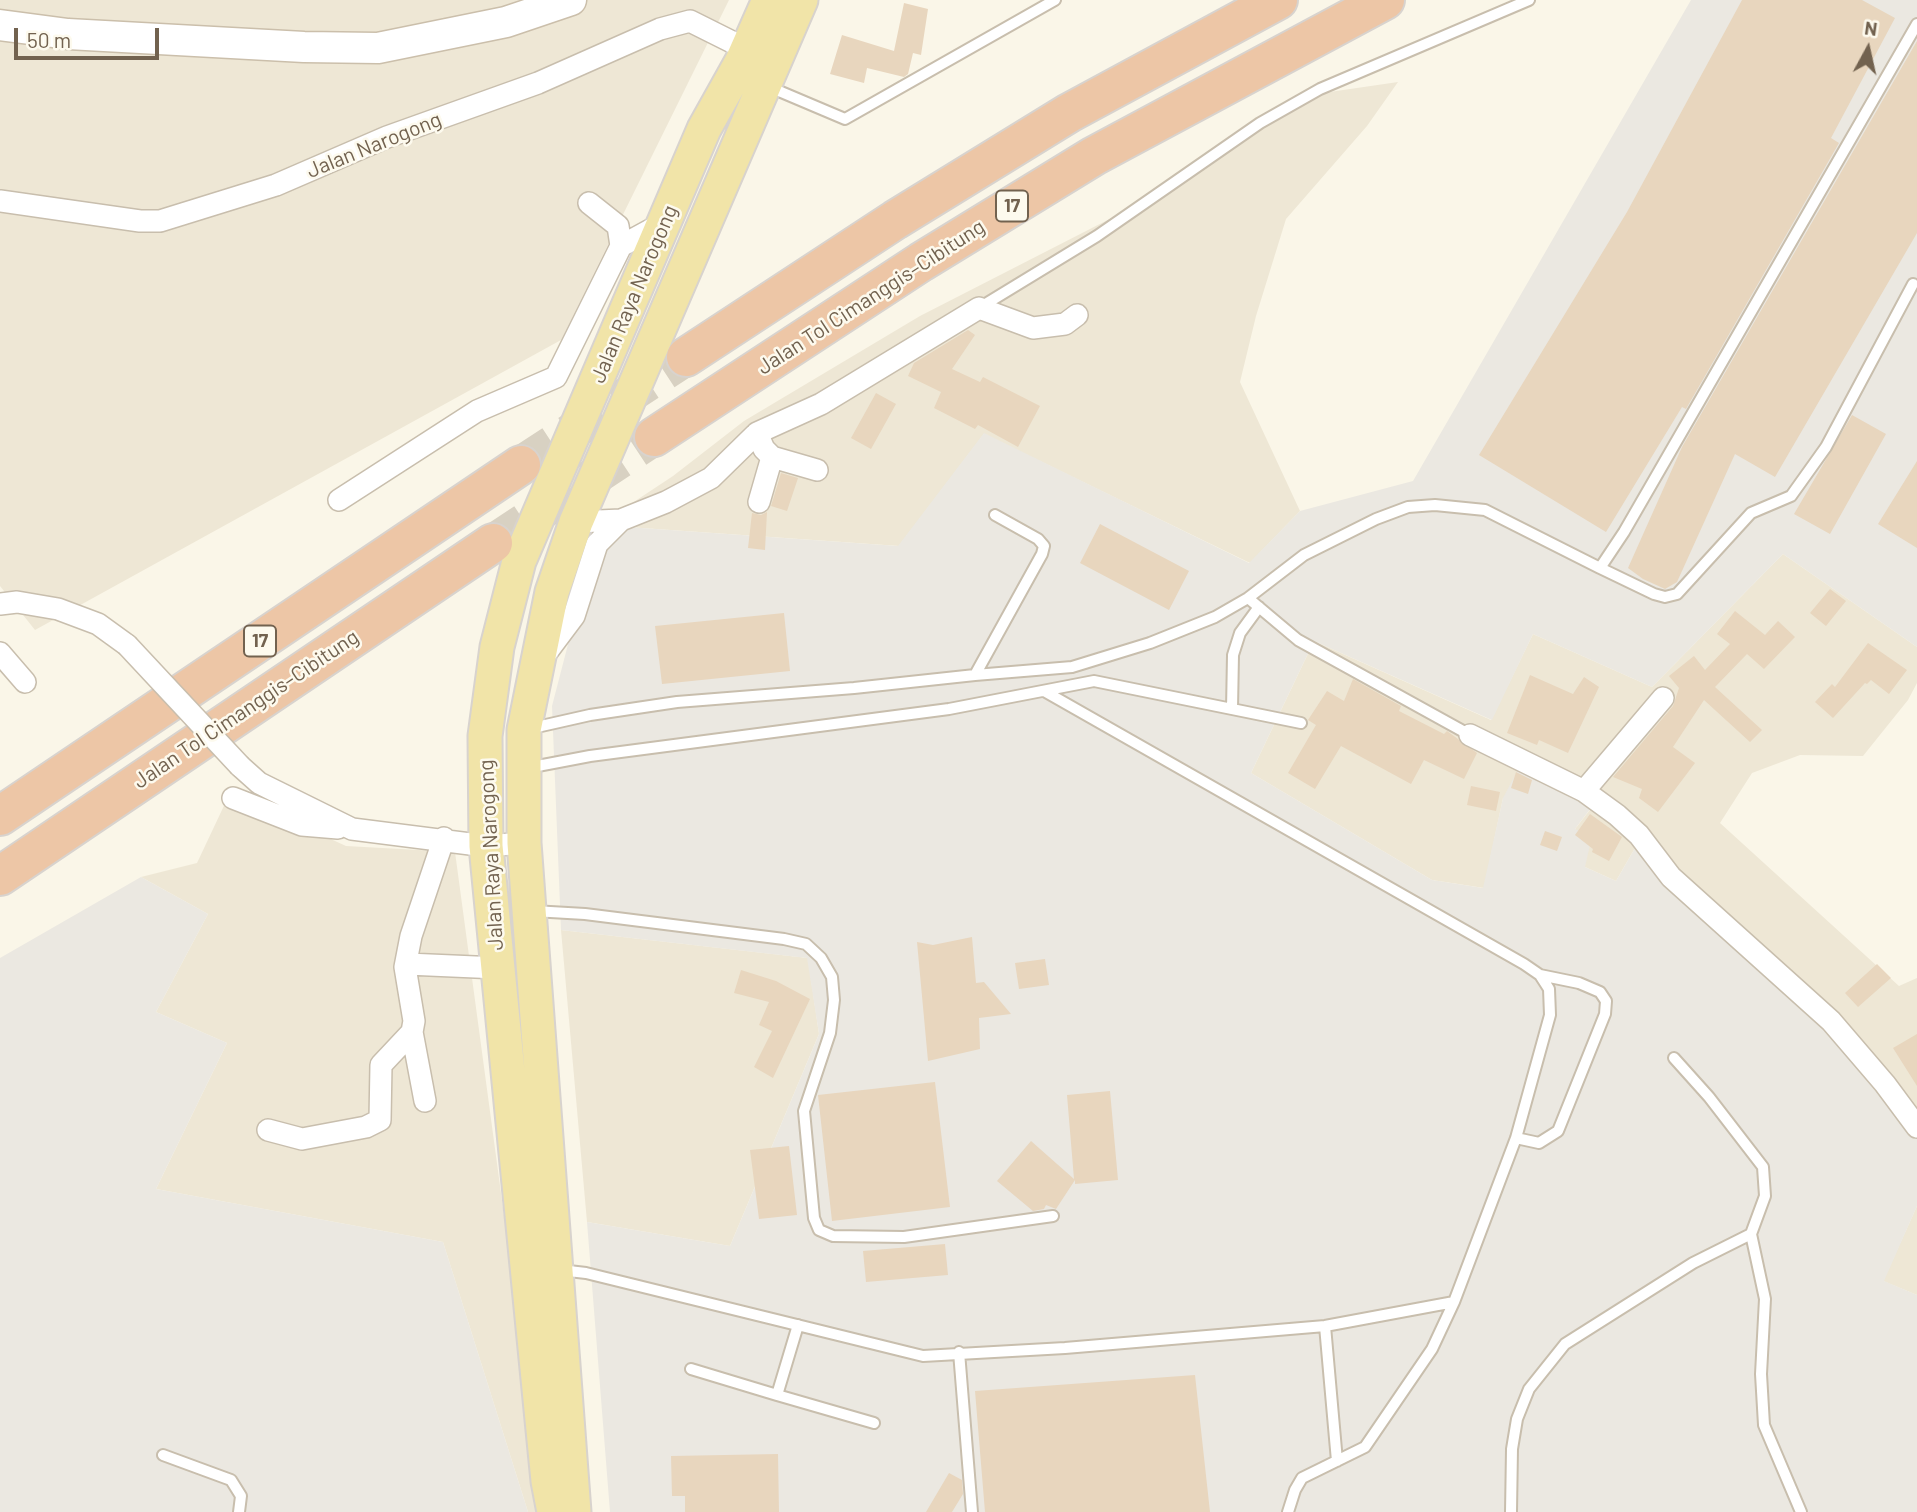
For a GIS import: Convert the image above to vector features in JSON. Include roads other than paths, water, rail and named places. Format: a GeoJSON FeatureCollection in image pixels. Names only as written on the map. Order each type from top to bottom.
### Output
{"type":"FeatureCollection","features":[{"type":"Feature","properties":{"kind":"highway","name":"17"},"geometry":{"type":"LineString","coordinates":[[686,357],[895,220],[1069,113],[1278,0]]}},
{"type":"Feature","properties":{"kind":"highway","name":"Jalan Tol Cimanggis–Cibitung"},"geometry":{"type":"LineString","coordinates":[[654,437],[921,262],[1094,156],[1385,0]]}},
{"type":"Feature","properties":{"kind":"highway","name":"17"},"geometry":{"type":"LineString","coordinates":[[0,816],[521,465]]}},
{"type":"Feature","properties":{"kind":"highway","name":"Jalan Tol Cimanggis–Cibitung"},"geometry":{"type":"LineString","coordinates":[[0,876],[493,543]]}},
{"type":"Feature","properties":{"kind":"main road"},"geometry":{"type":"LineString","coordinates":[[704,129],[752,0]]}},
{"type":"Feature","properties":{"kind":"main road","name":"Jalan Raya Narogong"},"geometry":{"type":"LineString","coordinates":[[554,1512],[548,1481],[486,846],[485,736],[497,647],[519,561],[704,129],[742,61],[769,0]]}},
{"type":"Feature","properties":{"kind":"main road","name":"Jalan Raya Narogong"},"geometry":{"type":"LineString","coordinates":[[574,1512],[524,843],[524,730],[534,669],[552,592],[576,522],[801,0]]}},
{"type":"Feature","properties":{"kind":"street"},"geometry":{"type":"LineString","coordinates":[[0,25],[68,34],[304,47],[378,48],[506,22],[571,0]]}},
{"type":"Feature","properties":{"kind":"street","name":"Jalan Narogong"},"geometry":{"type":"LineString","coordinates":[[0,201],[140,221],[160,220],[276,185],[387,137],[538,83],[660,29],[690,21],[734,43]]}},
{"type":"Feature","properties":{"kind":"street"},"geometry":{"type":"LineString","coordinates":[[339,500],[477,411],[556,377],[621,246],[618,226],[589,203]]}},
{"type":"Feature","properties":{"kind":"street"},"geometry":{"type":"LineString","coordinates":[[621,246],[665,222]]}},
{"type":"Feature","properties":{"kind":"street"},"geometry":{"type":"LineString","coordinates":[[576,522],[621,520],[666,502],[711,478],[757,433],[821,404],[979,308],[1033,328],[1065,324],[1077,315]]}},
{"type":"Feature","properties":{"kind":"street"},"geometry":{"type":"LineString","coordinates":[[757,433],[764,449],[772,457],[817,470]]}},
{"type":"Feature","properties":{"kind":"street"},"geometry":{"type":"LineString","coordinates":[[759,502],[772,457]]}},
{"type":"Feature","properties":{"kind":"street"},"geometry":{"type":"LineString","coordinates":[[534,669],[574,616],[597,544],[621,520]]}},
{"type":"Feature","properties":{"kind":"street"},"geometry":{"type":"LineString","coordinates":[[0,604],[17,602],[58,609],[98,624],[127,645],[259,783],[352,829]]}},
{"type":"Feature","properties":{"kind":"street"},"geometry":{"type":"LineString","coordinates":[[0,653],[25,682]]}},
{"type":"Feature","properties":{"kind":"street"},"geometry":{"type":"LineString","coordinates":[[1584,791],[1663,698]]}},
{"type":"Feature","properties":{"kind":"street"},"geometry":{"type":"LineString","coordinates":[[1470,735],[1584,791],[1639,835],[1671,877],[1830,1021],[1885,1084],[1917,1127]]}},
{"type":"Feature","properties":{"kind":"street"},"geometry":{"type":"LineString","coordinates":[[233,798],[302,825],[444,838],[486,846],[524,843]]}},
{"type":"Feature","properties":{"kind":"street"},"geometry":{"type":"LineString","coordinates":[[425,1101],[412,1032],[414,1021],[407,964],[411,936],[444,838]]}},
{"type":"Feature","properties":{"kind":"street"},"geometry":{"type":"LineString","coordinates":[[407,964],[498,968]]}},
{"type":"Feature","properties":{"kind":"street"},"geometry":{"type":"LineString","coordinates":[[268,1130],[302,1139],[376,1124],[380,1119],[381,1065],[412,1032]]}},
{"type":"Feature","properties":{"kind":"lane"},"geometry":{"type":"LineString","coordinates":[[764,85],[845,118],[1055,0]]}},
{"type":"Feature","properties":{"kind":"lane"},"geometry":{"type":"LineString","coordinates":[[979,308],[1097,236],[1260,123],[1320,89],[1529,0]]}},
{"type":"Feature","properties":{"kind":"lane"},"geometry":{"type":"LineString","coordinates":[[1600,568],[1624,532],[1917,24]]}},
{"type":"Feature","properties":{"kind":"lane"},"geometry":{"type":"LineString","coordinates":[[524,730],[590,715],[677,702],[1072,667],[1150,643],[1215,617],[1248,598],[1304,555],[1376,519],[1408,507],[1435,505],[1485,510],[1654,594],[1665,597],[1677,594],[1751,513],[1791,496],[1826,447],[1913,284]]}},
{"type":"Feature","properties":{"kind":"lane"},"geometry":{"type":"LineString","coordinates":[[975,675],[1044,546],[1038,539],[995,515]]}},
{"type":"Feature","properties":{"kind":"lane"},"geometry":{"type":"LineString","coordinates":[[1248,598],[1298,640],[1470,735]]}},
{"type":"Feature","properties":{"kind":"lane"},"geometry":{"type":"LineString","coordinates":[[1232,709],[1233,655],[1240,633],[1259,607]]}},
{"type":"Feature","properties":{"kind":"lane"},"geometry":{"type":"LineString","coordinates":[[524,769],[590,757],[950,709],[1094,681],[1301,723]]}},
{"type":"Feature","properties":{"kind":"lane"},"geometry":{"type":"LineString","coordinates":[[1044,691],[1540,975],[1578,983],[1600,992],[1606,1001],[1605,1014],[1558,1131],[1539,1143],[1516,1138]]}},
{"type":"Feature","properties":{"kind":"lane"},"geometry":{"type":"LineString","coordinates":[[529,911],[585,914],[784,939],[806,944],[821,958],[832,977],[834,1000],[830,1033],[804,1111],[814,1218],[820,1230],[833,1236],[904,1237],[1053,1216]]}},
{"type":"Feature","properties":{"kind":"lane"},"geometry":{"type":"LineString","coordinates":[[1288,1512],[1302,1478],[1364,1447],[1432,1349],[1454,1303],[1516,1138],[1550,1015],[1549,989],[1540,975]]}},
{"type":"Feature","properties":{"kind":"lane"},"geometry":{"type":"LineString","coordinates":[[1674,1058],[1709,1097],[1763,1167],[1765,1196],[1751,1234],[1765,1299],[1761,1374],[1764,1425],[1801,1512]]}},
{"type":"Feature","properties":{"kind":"lane"},"geometry":{"type":"LineString","coordinates":[[1511,1512],[1512,1449],[1517,1419],[1529,1389],[1565,1343],[1693,1263],[1751,1234]]}},
{"type":"Feature","properties":{"kind":"lane"},"geometry":{"type":"LineString","coordinates":[[555,1269],[586,1273],[923,1356],[1065,1348],[1325,1326],[1454,1303]]}},
{"type":"Feature","properties":{"kind":"lane"},"geometry":{"type":"LineString","coordinates":[[777,1395],[798,1325]]}},
{"type":"Feature","properties":{"kind":"lane"},"geometry":{"type":"LineString","coordinates":[[1325,1326],[1336,1461]]}},
{"type":"Feature","properties":{"kind":"lane"},"geometry":{"type":"LineString","coordinates":[[960,1352],[972,1512]]}},
{"type":"Feature","properties":{"kind":"lane"},"geometry":{"type":"LineString","coordinates":[[691,1369],[874,1423]]}},
{"type":"Feature","properties":{"kind":"lane"},"geometry":{"type":"LineString","coordinates":[[163,1455],[231,1480],[241,1496],[239,1512]]}},
{"type":"Feature","properties":{"kind":"tunnel"},"geometry":{"type":"LineString","coordinates":[[521,465],[686,357]]}},
{"type":"Feature","properties":{"kind":"tunnel"},"geometry":{"type":"LineString","coordinates":[[493,543],[654,437]]}}]}
